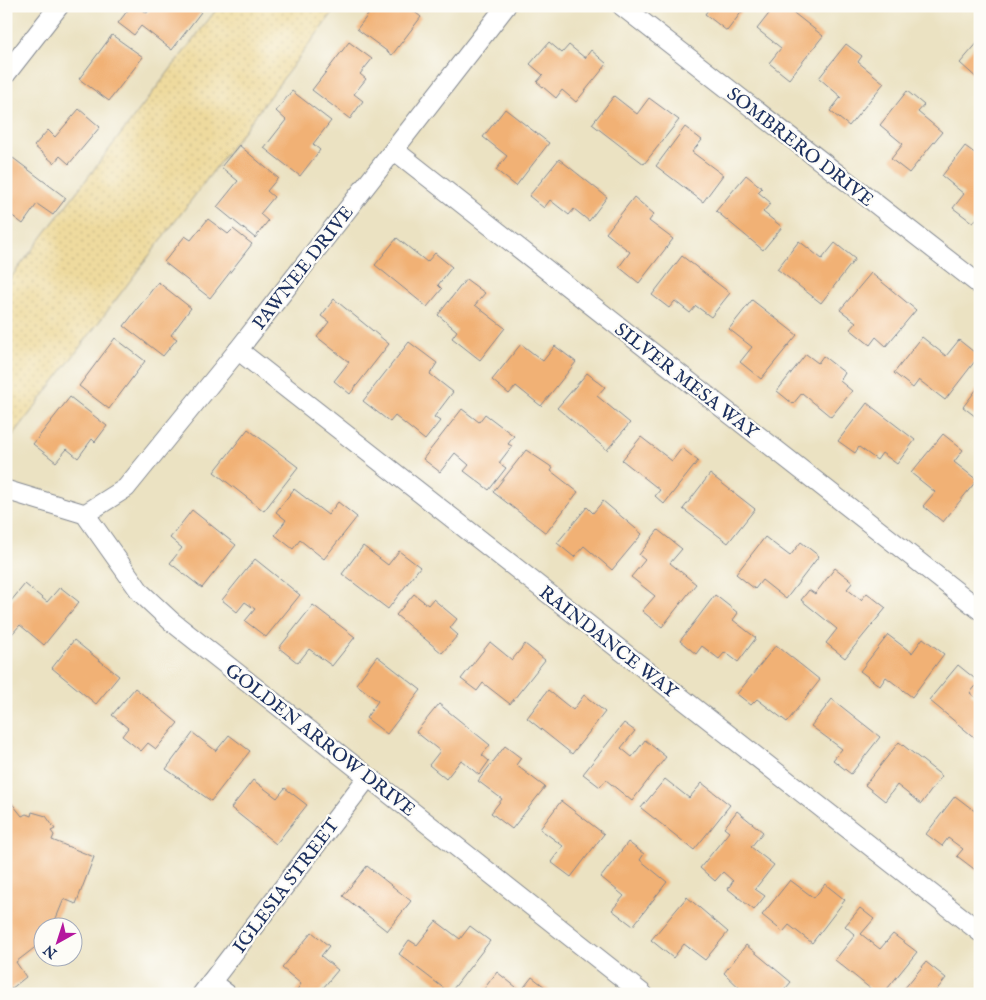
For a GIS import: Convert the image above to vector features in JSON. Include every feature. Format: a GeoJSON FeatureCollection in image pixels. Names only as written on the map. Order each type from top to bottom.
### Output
{"type":"FeatureCollection","features":[{"type":"Feature","properties":{"kind":"street"},"geometry":{"type":"LineString","coordinates":[[6,74],[58,6]]}},
{"type":"Feature","properties":{"kind":"street","name":"PAWNEE DRIVE"},"geometry":{"type":"LineString","coordinates":[[85,514],[126,488],[238,350],[506,6]]}},
{"type":"Feature","properties":{"kind":"street","name":"SOMBRERO DRIVE"},"geometry":{"type":"LineString","coordinates":[[622,6],[980,285]]}},
{"type":"Feature","properties":{"kind":"street","name":"SILVER MESA WAY"},"geometry":{"type":"LineString","coordinates":[[394,150],[980,610]]}},
{"type":"Feature","properties":{"kind":"street","name":"RAINDANCE WAY"},"geometry":{"type":"LineString","coordinates":[[238,350],[980,932]]}},
{"type":"Feature","properties":{"kind":"street"},"geometry":{"type":"LineString","coordinates":[[6,490],[85,514]]}},
{"type":"Feature","properties":{"kind":"street","name":"GOLDEN ARROW DRIVE"},"geometry":{"type":"LineString","coordinates":[[85,514],[141,593],[171,620],[643,994]]}},
{"type":"Feature","properties":{"kind":"street","name":"IGLESIA STREET"},"geometry":{"type":"LineString","coordinates":[[207,988],[368,777]]}},
{"type":"Feature","properties":{"kind":"street"},"geometry":{"type":"LineString","coordinates":[[207,988],[227,994]]}},
{"type":"Feature","properties":{"kind":"sand"},"geometry":{"type":"Polygon","coordinates":[[[219,6],[338,6],[6,445],[6,284],[219,6]]]}},
{"type":"Feature","properties":{"kind":"building"},"geometry":{"type":"Polygon","coordinates":[[[131,6],[138,6],[147,13],[152,6],[193,6],[201,12],[172,50],[141,26],[134,35],[118,23],[131,6]]]}},
{"type":"Feature","properties":{"kind":"building"},"geometry":{"type":"Polygon","coordinates":[[[375,6],[413,6],[411,9],[421,17],[392,55],[357,29],[375,6]]]}},
{"type":"Feature","properties":{"kind":"building"},"geometry":{"type":"Polygon","coordinates":[[[711,6],[746,6],[727,31],[705,14],[711,6]]]}},
{"type":"Feature","properties":{"kind":"building"},"geometry":{"type":"Polygon","coordinates":[[[775,6],[785,6],[823,36],[789,79],[769,63],[781,48],[757,29],[775,6]]]}},
{"type":"Feature","properties":{"kind":"building"},"geometry":{"type":"Polygon","coordinates":[[[112,35],[143,57],[109,101],[79,79],[112,35]]]}},
{"type":"Feature","properties":{"kind":"building"},"geometry":{"type":"Polygon","coordinates":[[[980,40],[980,81],[960,63],[980,40]]]}},
{"type":"Feature","properties":{"kind":"building"},"geometry":{"type":"Polygon","coordinates":[[[349,42],[372,59],[360,74],[366,79],[354,94],[363,101],[350,119],[312,90],[349,42]]]}},
{"type":"Feature","properties":{"kind":"building"},"geometry":{"type":"Polygon","coordinates":[[[549,42],[562,53],[569,45],[585,58],[591,50],[607,64],[576,102],[562,90],[556,98],[537,82],[543,75],[530,64],[549,42]]]}},
{"type":"Feature","properties":{"kind":"building"},"geometry":{"type":"Polygon","coordinates":[[[846,44],[862,56],[858,62],[884,83],[849,126],[830,111],[841,97],[819,78],[846,44]]]}},
{"type":"Feature","properties":{"kind":"building"},"geometry":{"type":"Polygon","coordinates":[[[292,91],[331,121],[313,144],[320,150],[300,176],[264,148],[286,120],[276,111],[292,91]]]}},
{"type":"Feature","properties":{"kind":"building"},"geometry":{"type":"Polygon","coordinates":[[[907,91],[924,105],[918,112],[942,132],[909,173],[891,159],[903,144],[880,125],[907,91]]]}},
{"type":"Feature","properties":{"kind":"building"},"geometry":{"type":"Polygon","coordinates":[[[614,96],[637,114],[649,98],[679,120],[644,164],[592,124],[614,96]]]}},
{"type":"Feature","properties":{"kind":"building"},"geometry":{"type":"Polygon","coordinates":[[[79,109],[100,127],[69,164],[60,156],[54,163],[34,146],[48,130],[55,137],[79,109]]]}},
{"type":"Feature","properties":{"kind":"building"},"geometry":{"type":"Polygon","coordinates":[[[505,109],[549,143],[516,186],[496,170],[507,156],[483,137],[505,109]]]}},
{"type":"Feature","properties":{"kind":"building"},"geometry":{"type":"Polygon","coordinates":[[[685,127],[702,140],[692,152],[723,175],[703,202],[656,166],[685,127]]]}},
{"type":"Feature","properties":{"kind":"building"},"geometry":{"type":"Polygon","coordinates":[[[239,145],[278,178],[267,191],[274,197],[260,214],[268,221],[255,238],[217,207],[238,181],[221,167],[239,145]]]}},
{"type":"Feature","properties":{"kind":"building"},"geometry":{"type":"Polygon","coordinates":[[[965,146],[980,157],[980,214],[973,223],[953,208],[964,194],[942,176],[965,146]]]}},
{"type":"Feature","properties":{"kind":"building"},"geometry":{"type":"Polygon","coordinates":[[[13,158],[66,198],[53,215],[37,204],[23,224],[6,211],[6,168],[13,158]]]}},
{"type":"Feature","properties":{"kind":"building"},"geometry":{"type":"Polygon","coordinates":[[[559,159],[607,197],[589,221],[574,209],[569,215],[550,200],[544,208],[529,196],[559,159]]]}},
{"type":"Feature","properties":{"kind":"building"},"geometry":{"type":"Polygon","coordinates":[[[746,175],[762,188],[758,192],[771,203],[763,212],[782,227],[763,250],[716,211],[746,175]]]}},
{"type":"Feature","properties":{"kind":"building"},"geometry":{"type":"Polygon","coordinates":[[[634,197],[654,214],[649,221],[673,239],[639,283],[619,267],[630,252],[606,233],[634,197]]]}},
{"type":"Feature","properties":{"kind":"building"},"geometry":{"type":"Polygon","coordinates":[[[208,219],[228,234],[233,229],[252,244],[210,298],[164,262],[185,236],[191,240],[208,219]]]}},
{"type":"Feature","properties":{"kind":"building"},"geometry":{"type":"Polygon","coordinates":[[[397,238],[427,262],[435,253],[452,267],[438,285],[442,289],[427,307],[375,265],[397,238]]]}},
{"type":"Feature","properties":{"kind":"building"},"geometry":{"type":"Polygon","coordinates":[[[799,241],[822,259],[835,243],[855,259],[821,303],[777,269],[799,241]]]}},
{"type":"Feature","properties":{"kind":"building"},"geometry":{"type":"Polygon","coordinates":[[[682,256],[730,293],[711,317],[696,306],[690,313],[675,301],[669,308],[652,295],[682,256]]]}},
{"type":"Feature","properties":{"kind":"building"},"geometry":{"type":"Polygon","coordinates":[[[871,273],[916,310],[886,346],[876,337],[870,345],[850,329],[856,322],[840,310],[871,273]]]}},
{"type":"Feature","properties":{"kind":"building"},"geometry":{"type":"Polygon","coordinates":[[[466,279],[485,293],[475,305],[505,328],[480,360],[452,338],[457,331],[438,315],[466,279]]]}},
{"type":"Feature","properties":{"kind":"building"},"geometry":{"type":"Polygon","coordinates":[[[158,282],[191,308],[171,335],[177,339],[163,356],[124,326],[158,282]]]}},
{"type":"Feature","properties":{"kind":"building"},"geometry":{"type":"Polygon","coordinates":[[[334,299],[389,344],[350,394],[334,381],[349,362],[317,337],[329,322],[321,316],[334,299]]]}},
{"type":"Feature","properties":{"kind":"building"},"geometry":{"type":"Polygon","coordinates":[[[752,300],[797,335],[761,379],[740,362],[752,347],[729,329],[752,300]]]}},
{"type":"Feature","properties":{"kind":"building"},"geometry":{"type":"Polygon","coordinates":[[[922,337],[946,356],[959,340],[979,356],[945,400],[919,380],[913,388],[894,373],[922,337]]]}},
{"type":"Feature","properties":{"kind":"building"},"geometry":{"type":"Polygon","coordinates":[[[115,338],[145,361],[109,409],[79,386],[115,338]]]}},
{"type":"Feature","properties":{"kind":"building"},"geometry":{"type":"Polygon","coordinates":[[[409,342],[437,363],[430,374],[453,392],[434,417],[440,421],[425,440],[395,416],[390,422],[363,401],[409,342]]]}},
{"type":"Feature","properties":{"kind":"building"},"geometry":{"type":"Polygon","coordinates":[[[521,344],[543,361],[555,346],[576,362],[541,406],[516,386],[509,394],[492,380],[521,344]]]}},
{"type":"Feature","properties":{"kind":"building"},"geometry":{"type":"Polygon","coordinates":[[[806,354],[818,363],[823,356],[845,373],[840,381],[852,391],[831,417],[802,393],[793,404],[777,391],[806,354]]]}},
{"type":"Feature","properties":{"kind":"building"},"geometry":{"type":"Polygon","coordinates":[[[587,373],[605,387],[597,396],[630,423],[607,450],[557,408],[587,373]]]}},
{"type":"Feature","properties":{"kind":"building"},"geometry":{"type":"Polygon","coordinates":[[[980,385],[980,420],[963,407],[980,385]]]}},
{"type":"Feature","properties":{"kind":"building"},"geometry":{"type":"Polygon","coordinates":[[[70,397],[107,426],[95,442],[92,439],[78,458],[67,449],[56,462],[33,444],[70,397]]]}},
{"type":"Feature","properties":{"kind":"building"},"geometry":{"type":"Polygon","coordinates":[[[867,403],[915,440],[897,464],[882,453],[877,460],[859,447],[855,453],[838,441],[867,403]]]}},
{"type":"Feature","properties":{"kind":"building"},"geometry":{"type":"Polygon","coordinates":[[[462,409],[479,422],[485,414],[514,436],[508,444],[512,446],[499,463],[506,468],[489,490],[464,471],[469,465],[455,453],[440,472],[423,459],[462,409]]]}},
{"type":"Feature","properties":{"kind":"building"},"geometry":{"type":"Polygon","coordinates":[[[248,429],[298,467],[264,511],[214,472],[248,429]]]}},
{"type":"Feature","properties":{"kind":"building"},"geometry":{"type":"Polygon","coordinates":[[[943,434],[963,450],[954,462],[977,480],[943,522],[923,506],[935,492],[911,473],[943,434]]]}},
{"type":"Feature","properties":{"kind":"building"},"geometry":{"type":"Polygon","coordinates":[[[641,437],[672,461],[682,448],[698,461],[664,504],[655,496],[660,490],[622,460],[641,437]]]}},
{"type":"Feature","properties":{"kind":"building"},"geometry":{"type":"Polygon","coordinates":[[[526,450],[553,468],[551,471],[578,492],[546,533],[493,492],[526,450]]]}},
{"type":"Feature","properties":{"kind":"building"},"geometry":{"type":"Polygon","coordinates":[[[710,474],[755,509],[728,543],[683,509],[710,474]]]}},
{"type":"Feature","properties":{"kind":"building"},"geometry":{"type":"Polygon","coordinates":[[[294,489],[328,515],[338,502],[357,517],[324,559],[300,540],[293,549],[275,535],[286,520],[276,512],[294,489]]]}},
{"type":"Feature","properties":{"kind":"building"},"geometry":{"type":"Polygon","coordinates":[[[603,501],[642,534],[612,570],[584,546],[574,557],[557,543],[587,507],[593,513],[603,501]]]}},
{"type":"Feature","properties":{"kind":"building"},"geometry":{"type":"Polygon","coordinates":[[[192,510],[236,545],[202,588],[170,563],[182,548],[170,538],[192,510]]]}},
{"type":"Feature","properties":{"kind":"building"},"geometry":{"type":"Polygon","coordinates":[[[658,530],[682,549],[670,563],[696,584],[662,627],[642,611],[655,596],[631,577],[645,560],[639,555],[658,530]]]}},
{"type":"Feature","properties":{"kind":"building"},"geometry":{"type":"Polygon","coordinates":[[[765,537],[790,556],[801,542],[819,556],[786,599],[762,580],[755,589],[736,574],[765,537]]]}},
{"type":"Feature","properties":{"kind":"building"},"geometry":{"type":"Polygon","coordinates":[[[363,546],[388,565],[399,551],[420,567],[388,609],[342,574],[363,546]]]}},
{"type":"Feature","properties":{"kind":"building"},"geometry":{"type":"Polygon","coordinates":[[[255,559],[300,595],[266,637],[245,621],[255,609],[245,602],[237,612],[222,600],[255,559]]]}},
{"type":"Feature","properties":{"kind":"building"},"geometry":{"type":"Polygon","coordinates":[[[835,568],[853,582],[847,589],[861,600],[867,593],[886,608],[845,658],[826,643],[837,629],[801,600],[809,590],[815,594],[835,568]]]}},
{"type":"Feature","properties":{"kind":"building"},"geometry":{"type":"Polygon","coordinates":[[[25,584],[47,602],[60,587],[79,602],[44,645],[20,625],[12,634],[6,629],[6,607],[25,584]]]}},
{"type":"Feature","properties":{"kind":"building"},"geometry":{"type":"Polygon","coordinates":[[[414,594],[428,605],[433,599],[457,619],[450,628],[458,635],[442,653],[396,615],[414,594]]]}},
{"type":"Feature","properties":{"kind":"building"},"geometry":{"type":"Polygon","coordinates":[[[715,595],[738,613],[733,620],[756,638],[738,662],[725,652],[719,659],[702,646],[696,654],[680,641],[715,595]]]}},
{"type":"Feature","properties":{"kind":"building"},"geometry":{"type":"Polygon","coordinates":[[[313,605],[355,637],[332,666],[309,649],[298,663],[279,648],[313,605]]]}},
{"type":"Feature","properties":{"kind":"building"},"geometry":{"type":"Polygon","coordinates":[[[888,635],[912,653],[923,638],[944,654],[912,697],[886,677],[880,686],[860,671],[888,635]]]}},
{"type":"Feature","properties":{"kind":"building"},"geometry":{"type":"Polygon","coordinates":[[[74,640],[119,676],[96,704],[52,668],[74,640]]]}},
{"type":"Feature","properties":{"kind":"building"},"geometry":{"type":"Polygon","coordinates":[[[490,642],[512,660],[525,644],[545,660],[510,704],[483,683],[477,691],[461,679],[490,642]]]}},
{"type":"Feature","properties":{"kind":"building"},"geometry":{"type":"Polygon","coordinates":[[[776,645],[820,680],[787,722],[757,699],[751,705],[737,694],[776,645]]]}},
{"type":"Feature","properties":{"kind":"building"},"geometry":{"type":"Polygon","coordinates":[[[377,656],[421,690],[387,734],[366,718],[378,701],[356,684],[377,656]]]}},
{"type":"Feature","properties":{"kind":"building"},"geometry":{"type":"Polygon","coordinates":[[[958,665],[979,682],[970,693],[980,701],[980,735],[976,739],[929,700],[958,665]]]}},
{"type":"Feature","properties":{"kind":"building"},"geometry":{"type":"Polygon","coordinates":[[[135,688],[178,723],[156,749],[148,743],[141,751],[122,736],[128,728],[112,715],[135,688]]]}},
{"type":"Feature","properties":{"kind":"building"},"geometry":{"type":"Polygon","coordinates":[[[548,690],[573,710],[584,695],[605,712],[572,754],[527,718],[548,690]]]}},
{"type":"Feature","properties":{"kind":"building"},"geometry":{"type":"Polygon","coordinates":[[[832,699],[880,737],[851,774],[833,760],[842,749],[811,726],[832,699]]]}},
{"type":"Feature","properties":{"kind":"building"},"geometry":{"type":"Polygon","coordinates":[[[439,704],[490,745],[482,755],[489,761],[479,775],[461,760],[446,779],[429,765],[440,751],[416,732],[439,704]]]}},
{"type":"Feature","properties":{"kind":"building"},"geometry":{"type":"Polygon","coordinates":[[[624,723],[635,731],[621,748],[632,757],[645,740],[666,757],[632,801],[606,780],[600,787],[583,774],[624,723]]]}},
{"type":"Feature","properties":{"kind":"building"},"geometry":{"type":"Polygon","coordinates":[[[193,733],[216,751],[229,735],[250,751],[211,801],[166,769],[193,733]]]}},
{"type":"Feature","properties":{"kind":"building"},"geometry":{"type":"Polygon","coordinates":[[[899,742],[942,776],[921,804],[897,785],[885,801],[865,785],[899,742]]]}},
{"type":"Feature","properties":{"kind":"building"},"geometry":{"type":"Polygon","coordinates":[[[505,746],[521,758],[516,765],[545,787],[512,829],[491,813],[502,799],[478,781],[505,746]]]}},
{"type":"Feature","properties":{"kind":"building"},"geometry":{"type":"Polygon","coordinates":[[[665,779],[689,798],[702,783],[730,805],[694,850],[641,808],[665,779]]]}},
{"type":"Feature","properties":{"kind":"building"},"geometry":{"type":"Polygon","coordinates":[[[253,780],[277,798],[285,788],[307,805],[276,844],[231,808],[253,780]]]}},
{"type":"Feature","properties":{"kind":"building"},"geometry":{"type":"Polygon","coordinates":[[[6,796],[22,816],[26,814],[31,816],[32,812],[46,816],[55,829],[51,831],[54,835],[52,840],[94,857],[76,904],[64,899],[56,918],[32,918],[32,950],[16,962],[26,977],[6,993],[6,796]]]}},
{"type":"Feature","properties":{"kind":"building"},"geometry":{"type":"Polygon","coordinates":[[[955,796],[980,815],[980,869],[978,872],[957,856],[963,849],[948,838],[942,846],[926,834],[955,796]]]}},
{"type":"Feature","properties":{"kind":"building"},"geometry":{"type":"Polygon","coordinates":[[[561,801],[604,834],[571,877],[551,862],[563,846],[540,829],[561,801]]]}},
{"type":"Feature","properties":{"kind":"building"},"geometry":{"type":"Polygon","coordinates":[[[737,811],[763,832],[751,847],[774,865],[755,889],[765,896],[754,910],[728,889],[733,881],[723,872],[715,881],[700,868],[729,832],[724,828],[737,811]]]}},
{"type":"Feature","properties":{"kind":"building"},"geometry":{"type":"Polygon","coordinates":[[[628,842],[644,854],[640,860],[667,882],[633,926],[612,910],[624,896],[601,877],[628,842]]]}},
{"type":"Feature","properties":{"kind":"building"},"geometry":{"type":"Polygon","coordinates":[[[367,866],[411,901],[387,931],[343,896],[367,866]]]}},
{"type":"Feature","properties":{"kind":"building"},"geometry":{"type":"Polygon","coordinates":[[[790,880],[814,898],[825,884],[845,900],[812,943],[789,925],[783,932],[762,915],[790,880]]]}},
{"type":"Feature","properties":{"kind":"building"},"geometry":{"type":"Polygon","coordinates":[[[687,897],[728,932],[705,960],[684,944],[673,958],[651,940],[687,897]]]}},
{"type":"Feature","properties":{"kind":"building"},"geometry":{"type":"Polygon","coordinates":[[[860,908],[874,919],[861,934],[880,949],[893,934],[917,952],[883,994],[877,994],[835,960],[855,935],[845,926],[860,908]]]}},
{"type":"Feature","properties":{"kind":"building"},"geometry":{"type":"Polygon","coordinates":[[[436,921],[460,939],[470,926],[490,941],[450,993],[399,954],[409,940],[417,945],[436,921]]]}},
{"type":"Feature","properties":{"kind":"building"},"geometry":{"type":"Polygon","coordinates":[[[312,932],[329,946],[321,956],[338,970],[318,994],[294,994],[301,984],[282,968],[312,932]]]}},
{"type":"Feature","properties":{"kind":"building"},"geometry":{"type":"Polygon","coordinates":[[[746,945],[791,982],[781,994],[746,994],[724,973],[746,945]]]}},
{"type":"Feature","properties":{"kind":"building"},"geometry":{"type":"Polygon","coordinates":[[[926,962],[946,978],[935,992],[937,994],[900,994],[926,962]]]}},
{"type":"Feature","properties":{"kind":"building"},"geometry":{"type":"Polygon","coordinates":[[[497,972],[521,991],[532,977],[554,994],[480,994],[497,972]]]}}]}
